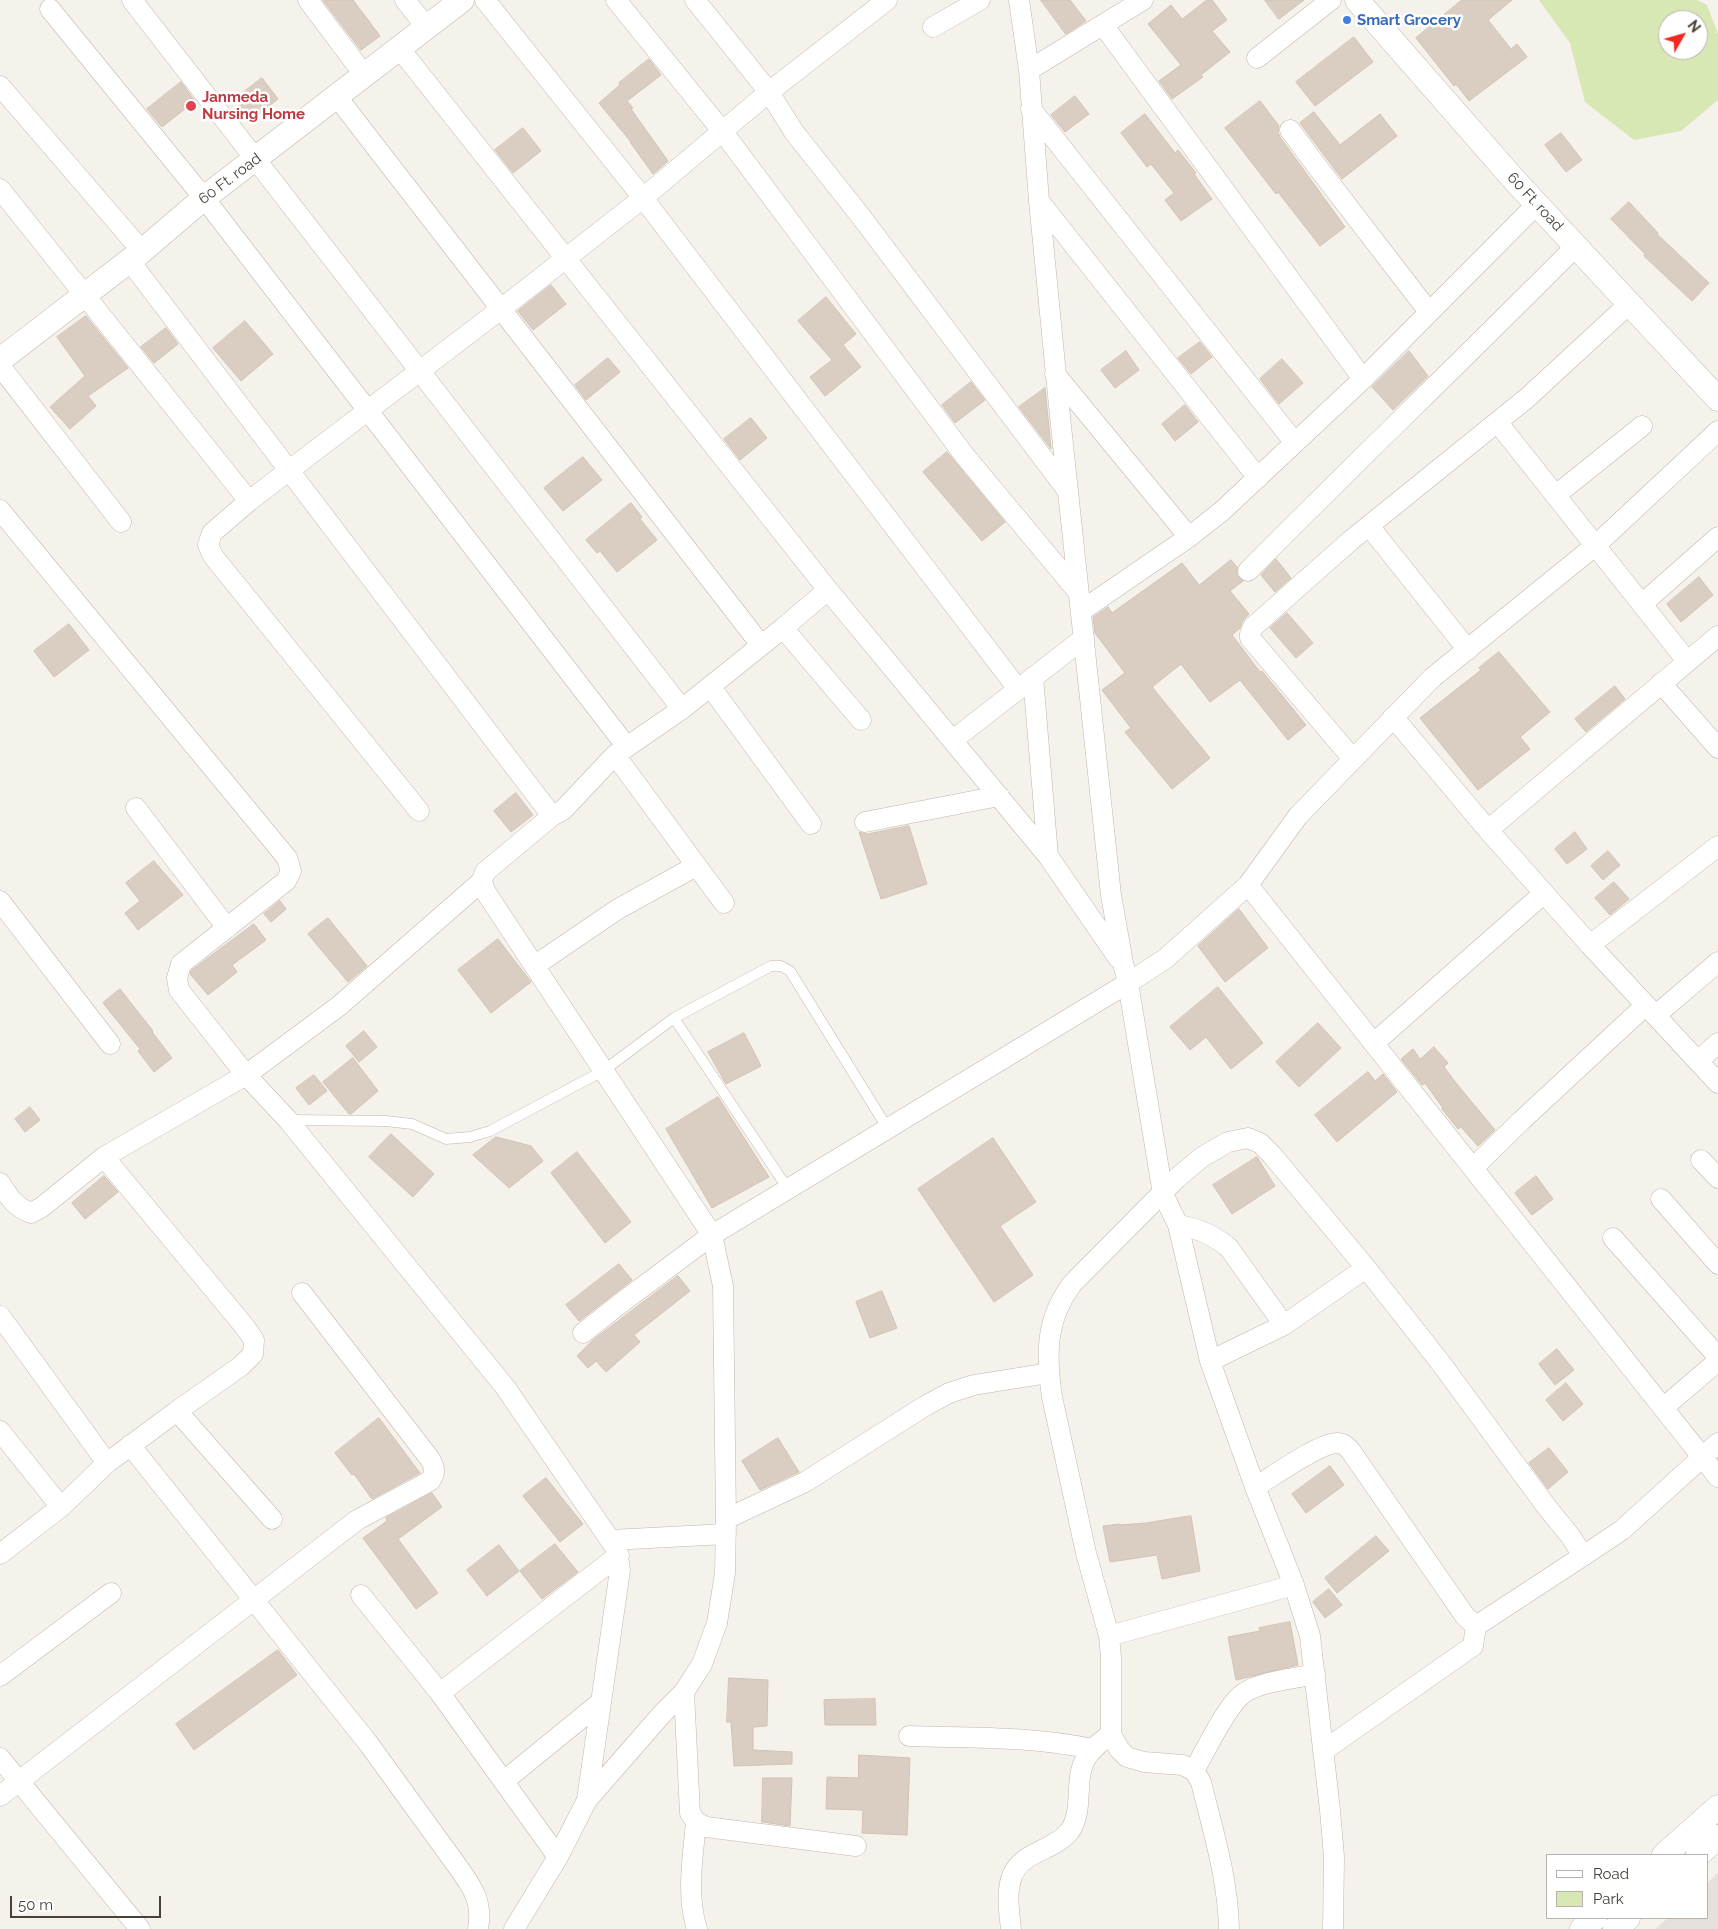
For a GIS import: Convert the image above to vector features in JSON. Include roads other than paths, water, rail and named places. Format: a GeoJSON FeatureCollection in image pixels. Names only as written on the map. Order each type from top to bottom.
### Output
{"type":"FeatureCollection","features":[{"type":"Feature","properties":{"kind":"street"},"geometry":{"type":"LineString","coordinates":[[132,0],[682,709]]}},
{"type":"Feature","properties":{"kind":"street"},"geometry":{"type":"LineString","coordinates":[[308,0],[365,76]]}},
{"type":"Feature","properties":{"kind":"street"},"geometry":{"type":"LineString","coordinates":[[405,0],[427,28]]}},
{"type":"Feature","properties":{"kind":"street","name":"60 Ft. road"},"geometry":{"type":"LineString","coordinates":[[0,360],[136,256],[204,198],[462,0]]}},
{"type":"Feature","properties":{"kind":"street"},"geometry":{"type":"LineString","coordinates":[[485,0],[1025,683],[1048,856]]}},
{"type":"Feature","properties":{"kind":"street"},"geometry":{"type":"LineString","coordinates":[[616,0],[723,132],[965,456],[1080,602]]}},
{"type":"Feature","properties":{"kind":"street"},"geometry":{"type":"LineString","coordinates":[[695,0],[769,92],[794,132],[860,214],[1068,490]]}},
{"type":"Feature","properties":{"kind":"street"},"geometry":{"type":"LineString","coordinates":[[419,811],[213,556],[208,544],[212,532],[249,501],[290,472],[643,198],[769,92],[887,0]]}},
{"type":"Feature","properties":{"kind":"street"},"geometry":{"type":"LineString","coordinates":[[933,27],[980,0]]}},
{"type":"Feature","properties":{"kind":"street"},"geometry":{"type":"LineString","coordinates":[[1019,0],[1029,70],[1038,201],[1055,374],[1111,895],[1128,983],[1163,1194],[1178,1225],[1210,1361],[1255,1487],[1305,1616],[1315,1674],[1334,1857],[1333,1929]]}},
{"type":"Feature","properties":{"kind":"street"},"geometry":{"type":"LineString","coordinates":[[1029,70],[1143,0]]}},
{"type":"Feature","properties":{"kind":"street"},"geometry":{"type":"LineString","coordinates":[[1257,58],[1331,0]]}},
{"type":"Feature","properties":{"kind":"street","name":"60 Ft. road"},"geometry":{"type":"LineString","coordinates":[[1357,0],[1536,205],[1718,399]]}},
{"type":"Feature","properties":{"kind":"street"},"geometry":{"type":"LineString","coordinates":[[50,9],[204,198],[368,411],[621,751],[696,866],[724,904]]}},
{"type":"Feature","properties":{"kind":"street"},"geometry":{"type":"LineString","coordinates":[[1103,25],[1363,379]]}},
{"type":"Feature","properties":{"kind":"street"},"geometry":{"type":"LineString","coordinates":[[400,49],[828,590],[1048,856],[1123,963]]}},
{"type":"Feature","properties":{"kind":"street"},"geometry":{"type":"LineString","coordinates":[[0,86],[136,256],[290,472],[552,816]]}},
{"type":"Feature","properties":{"kind":"street"},"geometry":{"type":"LineString","coordinates":[[338,97],[762,645]]}},
{"type":"Feature","properties":{"kind":"street"},"geometry":{"type":"LineString","coordinates":[[1031,109],[1295,443]]}},
{"type":"Feature","properties":{"kind":"street"},"geometry":{"type":"LineString","coordinates":[[1290,130],[1429,312]]}},
{"type":"Feature","properties":{"kind":"street"},"geometry":{"type":"LineString","coordinates":[[0,189],[249,501]]}},
{"type":"Feature","properties":{"kind":"street"},"geometry":{"type":"LineString","coordinates":[[1038,201],[1258,478]]}},
{"type":"Feature","properties":{"kind":"street"},"geometry":{"type":"LineString","coordinates":[[1080,602],[1189,537],[1222,511],[1363,379],[1536,205]]}},
{"type":"Feature","properties":{"kind":"street"},"geometry":{"type":"LineString","coordinates":[[1248,571],[1576,246]]}},
{"type":"Feature","properties":{"kind":"street"},"geometry":{"type":"LineString","coordinates":[[1353,759],[1250,638],[1253,627],[1369,526],[1498,423],[1629,304]]}},
{"type":"Feature","properties":{"kind":"street"},"geometry":{"type":"LineString","coordinates":[[0,366],[121,522]]}},
{"type":"Feature","properties":{"kind":"street"},"geometry":{"type":"LineString","coordinates":[[1055,374],[1189,537]]}},
{"type":"Feature","properties":{"kind":"street"},"geometry":{"type":"LineString","coordinates":[[1498,423],[1687,661]]}},
{"type":"Feature","properties":{"kind":"street"},"geometry":{"type":"LineString","coordinates":[[1556,495],[1642,426]]}},
{"type":"Feature","properties":{"kind":"street"},"geometry":{"type":"LineString","coordinates":[[583,1333],[712,1235],[1165,959],[1248,885],[1298,816],[1432,678],[1596,545],[1718,431]]}},
{"type":"Feature","properties":{"kind":"street"},"geometry":{"type":"LineString","coordinates":[[0,510],[288,858],[291,871],[286,881],[181,964],[177,978],[179,990],[246,1075],[288,1120],[505,1387],[615,1548],[618,1584],[587,1800]]}},
{"type":"Feature","properties":{"kind":"street"},"geometry":{"type":"LineString","coordinates":[[1369,526],[1468,650]]}},
{"type":"Feature","properties":{"kind":"street"},"geometry":{"type":"LineString","coordinates":[[1642,604],[1718,537]]}},
{"type":"Feature","properties":{"kind":"street"},"geometry":{"type":"LineString","coordinates":[[0,1183],[12,1203],[20,1209],[31,1213],[42,1207],[104,1157],[246,1075],[339,1006],[482,881],[485,872],[552,816],[563,810],[621,751],[682,709],[828,590]]}},
{"type":"Feature","properties":{"kind":"street"},"geometry":{"type":"LineString","coordinates":[[783,628],[861,720]]}},
{"type":"Feature","properties":{"kind":"street"},"geometry":{"type":"LineString","coordinates":[[1488,830],[1718,636]]}},
{"type":"Feature","properties":{"kind":"street"},"geometry":{"type":"LineString","coordinates":[[953,740],[1084,638]]}},
{"type":"Feature","properties":{"kind":"street"},"geometry":{"type":"LineString","coordinates":[[1662,683],[1718,748]]}},
{"type":"Feature","properties":{"kind":"street"},"geometry":{"type":"LineString","coordinates":[[710,686],[811,824]]}},
{"type":"Feature","properties":{"kind":"street"},"geometry":{"type":"LineString","coordinates":[[1393,717],[1544,894],[1718,1083]]}},
{"type":"Feature","properties":{"kind":"street"},"geometry":{"type":"LineString","coordinates":[[865,822],[999,796]]}},
{"type":"Feature","properties":{"kind":"street"},"geometry":{"type":"LineString","coordinates":[[136,808],[228,928]]}},
{"type":"Feature","properties":{"kind":"street"},"geometry":{"type":"LineString","coordinates":[[1590,944],[1718,846]]}},
{"type":"Feature","properties":{"kind":"street"},"geometry":{"type":"LineString","coordinates":[[534,966],[618,910],[696,866]]}},
{"type":"Feature","properties":{"kind":"street"},"geometry":{"type":"LineString","coordinates":[[482,881],[485,891],[712,1235],[723,1286],[726,1526],[725,1573],[717,1623],[702,1664],[684,1692],[587,1800],[558,1857],[514,1929]]}},
{"type":"Feature","properties":{"kind":"street"},"geometry":{"type":"LineString","coordinates":[[1248,885],[1718,1477]]}},
{"type":"Feature","properties":{"kind":"street"},"geometry":{"type":"LineString","coordinates":[[1374,1043],[1544,894]]}},
{"type":"Feature","properties":{"kind":"street"},"geometry":{"type":"LineString","coordinates":[[0,901],[110,1044]]}},
{"type":"Feature","properties":{"kind":"street"},"geometry":{"type":"LineString","coordinates":[[1473,1168],[1521,1120],[1651,1010],[1718,962]]}},
{"type":"Feature","properties":{"kind":"street"},"geometry":{"type":"LineString","coordinates":[[1698,1061],[1718,1043]]}},
{"type":"Feature","properties":{"kind":"street"},"geometry":{"type":"LineString","coordinates":[[1229,1929],[1224,1877],[1201,1782],[1194,1771],[1183,1765],[1144,1762],[1127,1757],[1119,1749],[1111,1734],[1111,1657],[1109,1636],[1086,1552],[1048,1373],[1048,1337],[1056,1311],[1063,1296],[1072,1284],[1185,1170],[1202,1157],[1228,1142],[1248,1138],[1260,1143],[1366,1268],[1440,1362],[1571,1537],[1583,1556]]}},
{"type":"Feature","properties":{"kind":"street"},"geometry":{"type":"LineString","coordinates":[[0,1554],[62,1507],[107,1463],[241,1366],[253,1354],[254,1340],[104,1157]]}},
{"type":"Feature","properties":{"kind":"street"},"geometry":{"type":"LineString","coordinates":[[1702,1160],[1718,1178]]}},
{"type":"Feature","properties":{"kind":"street"},"geometry":{"type":"LineString","coordinates":[[1661,1199],[1718,1264]]}},
{"type":"Feature","properties":{"kind":"street"},"geometry":{"type":"LineString","coordinates":[[1178,1225],[1192,1227],[1219,1239],[1229,1248],[1284,1324]]}},
{"type":"Feature","properties":{"kind":"street"},"geometry":{"type":"LineString","coordinates":[[1612,1238],[1718,1359],[1663,1408]]}},
{"type":"Feature","properties":{"kind":"street"},"geometry":{"type":"LineString","coordinates":[[1210,1361],[1284,1324],[1366,1268]]}},
{"type":"Feature","properties":{"kind":"street"},"geometry":{"type":"LineString","coordinates":[[0,1796],[357,1520],[430,1481],[435,1475],[435,1468],[430,1459],[302,1293]]}},
{"type":"Feature","properties":{"kind":"street"},"geometry":{"type":"LineString","coordinates":[[0,1316],[107,1463]]}},
{"type":"Feature","properties":{"kind":"street"},"geometry":{"type":"LineString","coordinates":[[440,1693],[615,1548],[726,1526],[805,1482],[948,1393],[974,1385],[1048,1373]]}},
{"type":"Feature","properties":{"kind":"street"},"geometry":{"type":"LineString","coordinates":[[177,1411],[272,1519]]}},
{"type":"Feature","properties":{"kind":"street"},"geometry":{"type":"LineString","coordinates":[[0,1431],[62,1507]]}},
{"type":"Feature","properties":{"kind":"street"},"geometry":{"type":"LineString","coordinates":[[1255,1487],[1318,1449],[1335,1443],[1344,1444],[1465,1616],[1476,1626]]}},
{"type":"Feature","properties":{"kind":"street"},"geometry":{"type":"LineString","coordinates":[[1323,1751],[1473,1646],[1476,1626],[1622,1530],[1718,1443]]}},
{"type":"Feature","properties":{"kind":"street"},"geometry":{"type":"LineString","coordinates":[[130,1446],[255,1600],[368,1744],[471,1886],[479,1903],[478,1929]]}},
{"type":"Feature","properties":{"kind":"street"},"geometry":{"type":"LineString","coordinates":[[1109,1636],[1294,1585]]}},
{"type":"Feature","properties":{"kind":"street"},"geometry":{"type":"LineString","coordinates":[[0,1676],[111,1593]]}},
{"type":"Feature","properties":{"kind":"street"},"geometry":{"type":"LineString","coordinates":[[361,1595],[440,1693],[558,1857]]}},
{"type":"Feature","properties":{"kind":"street"},"geometry":{"type":"LineString","coordinates":[[1194,1771],[1233,1702],[1244,1693],[1256,1687],[1315,1674]]}},
{"type":"Feature","properties":{"kind":"street"},"geometry":{"type":"LineString","coordinates":[[684,1692],[690,1813],[696,1822],[706,1827],[856,1846]]}},
{"type":"Feature","properties":{"kind":"street"},"geometry":{"type":"LineString","coordinates":[[504,1781],[601,1702]]}},
{"type":"Feature","properties":{"kind":"street"},"geometry":{"type":"LineString","coordinates":[[1011,1929],[1008,1895],[1012,1875],[1021,1861],[1060,1841],[1070,1831],[1076,1817],[1085,1759],[1092,1749],[1111,1734]]}},
{"type":"Feature","properties":{"kind":"street"},"geometry":{"type":"LineString","coordinates":[[909,1736],[981,1738],[1068,1744],[1092,1749]]}},
{"type":"Feature","properties":{"kind":"street"},"geometry":{"type":"LineString","coordinates":[[0,1758],[140,1929]]}},
{"type":"Feature","properties":{"kind":"street"},"geometry":{"type":"LineString","coordinates":[[1665,1854],[1718,1807]]}},
{"type":"Feature","properties":{"kind":"street"},"geometry":{"type":"LineString","coordinates":[[696,1822],[691,1874],[692,1913],[697,1929]]}},
{"type":"Feature","properties":{"kind":"street"},"geometry":{"type":"LineString","coordinates":[[1699,1854],[1718,1837]]}},
{"type":"Feature","properties":{"kind":"street"},"geometry":{"type":"LineString","coordinates":[[1582,1929],[1594,1919]]}},
{"type":"Feature","properties":{"kind":"street"},"geometry":{"type":"LineString","coordinates":[[1615,1929],[1627,1919]]}},
{"type":"Feature","properties":{"kind":"lane"},"geometry":{"type":"LineString","coordinates":[[288,1120],[386,1121],[412,1124],[446,1139],[470,1137],[490,1131],[604,1072],[674,1018],[771,966],[781,966],[790,971],[888,1129]]}},
{"type":"Feature","properties":{"kind":"lane"},"geometry":{"type":"LineString","coordinates":[[674,1018],[788,1189]]}},
{"type":"Feature","properties":{"kind":"place","name":"Smart Grocery"},"geometry":{"type":"Point","coordinates":[1347,20]}},
{"type":"Feature","properties":{"kind":"place","name":"Janmeda Nursing Home"},"geometry":{"type":"Point","coordinates":[191,106]}}]}
